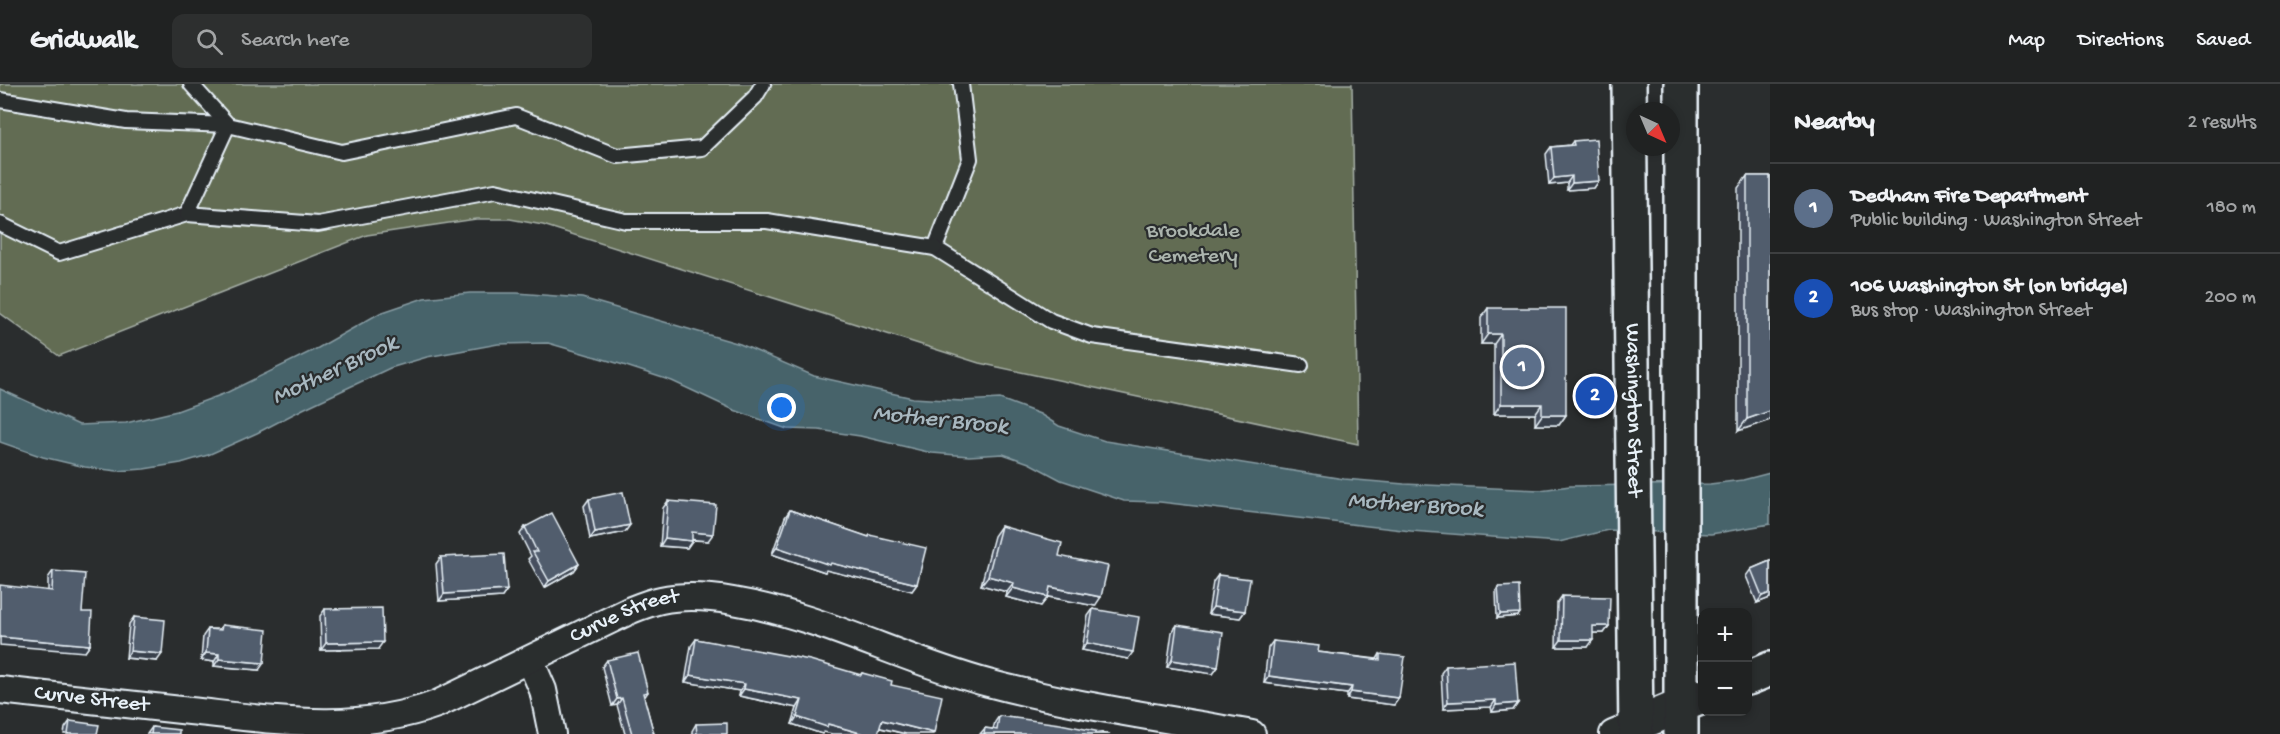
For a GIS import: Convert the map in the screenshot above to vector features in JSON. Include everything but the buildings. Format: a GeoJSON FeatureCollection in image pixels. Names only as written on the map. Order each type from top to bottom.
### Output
{"type":"FeatureCollection","features":[{"type":"Feature","properties":{"kind":"main road","name":"Washington Street"},"geometry":{"type":"LineString","coordinates":[[1628,731],[1634,566],[1629,84]]}},
{"type":"Feature","properties":{"kind":"main road","name":"Washington Street"},"geometry":{"type":"LineString","coordinates":[[1681,84],[1681,563],[1688,712]]}},
{"type":"Feature","properties":{"kind":"main road"},"geometry":{"type":"LineString","coordinates":[[1752,676],[1770,669]]}},
{"type":"Feature","properties":{"kind":"main road"},"geometry":{"type":"LineString","coordinates":[[1628,731],[1688,712]]}},
{"type":"Feature","properties":{"kind":"street","name":"Curve Street"},"geometry":{"type":"LineString","coordinates":[[0,690],[277,727],[338,724],[398,716],[437,704],[647,603],[677,598],[720,599],[796,616],[932,665],[998,685],[1252,734]]}},
{"type":"Feature","properties":{"kind":"street"},"geometry":{"type":"LineString","coordinates":[[530,660],[543,690],[552,734]]}},
{"type":"Feature","properties":{"kind":"lane"},"geometry":{"type":"LineString","coordinates":[[191,84],[228,125]]}},
{"type":"Feature","properties":{"kind":"lane"},"geometry":{"type":"LineString","coordinates":[[0,100],[126,121],[228,125],[342,152],[516,116],[617,156],[702,148],[755,97],[763,84]]}},
{"type":"Feature","properties":{"kind":"lane"},"geometry":{"type":"LineString","coordinates":[[935,248],[970,159],[961,84]]}},
{"type":"Feature","properties":{"kind":"lane"},"geometry":{"type":"LineString","coordinates":[[186,214],[228,125]]}},
{"type":"Feature","properties":{"kind":"lane"},"geometry":{"type":"LineString","coordinates":[[0,224],[59,253],[186,214],[318,224],[495,190],[626,220],[767,221],[935,248],[1051,321],[1092,336],[1301,365]]}},
{"type":"Feature","properties":{"kind":"green space","name":"Brookdale Cemetery"},"geometry":{"type":"Polygon","coordinates":[[[0,84],[1352,84],[1358,444],[979,363],[543,225],[510,219],[476,219],[367,235],[59,356],[0,313],[0,84]]]}},
{"type":"Feature","properties":{"kind":"water","name":"Mother Brook"},"geometry":{"type":"Polygon","coordinates":[[[470,293],[517,293],[582,298],[740,344],[814,376],[913,398],[962,401],[1000,399],[1040,414],[1059,426],[1105,441],[1344,479],[1540,490],[1570,486],[1710,484],[1743,480],[1770,473],[1770,524],[1711,534],[1608,530],[1559,542],[1411,531],[1160,502],[1124,501],[1061,480],[1029,463],[1003,454],[969,456],[932,453],[860,436],[819,430],[787,429],[734,410],[672,381],[548,343],[498,344],[427,357],[390,368],[257,433],[208,455],[181,463],[117,471],[85,467],[43,457],[0,442],[0,389],[79,425],[126,423],[177,411],[226,393],[318,348],[380,313],[424,298],[470,293]]]}},
{"type":"Feature","properties":{"kind":"place","name":"Dedham Fire Department"},"geometry":{"type":"Point","coordinates":[1522,367]}},
{"type":"Feature","properties":{"kind":"place","name":"106 Washington St (on bridge)"},"geometry":{"type":"Point","coordinates":[1595,396]}}]}
